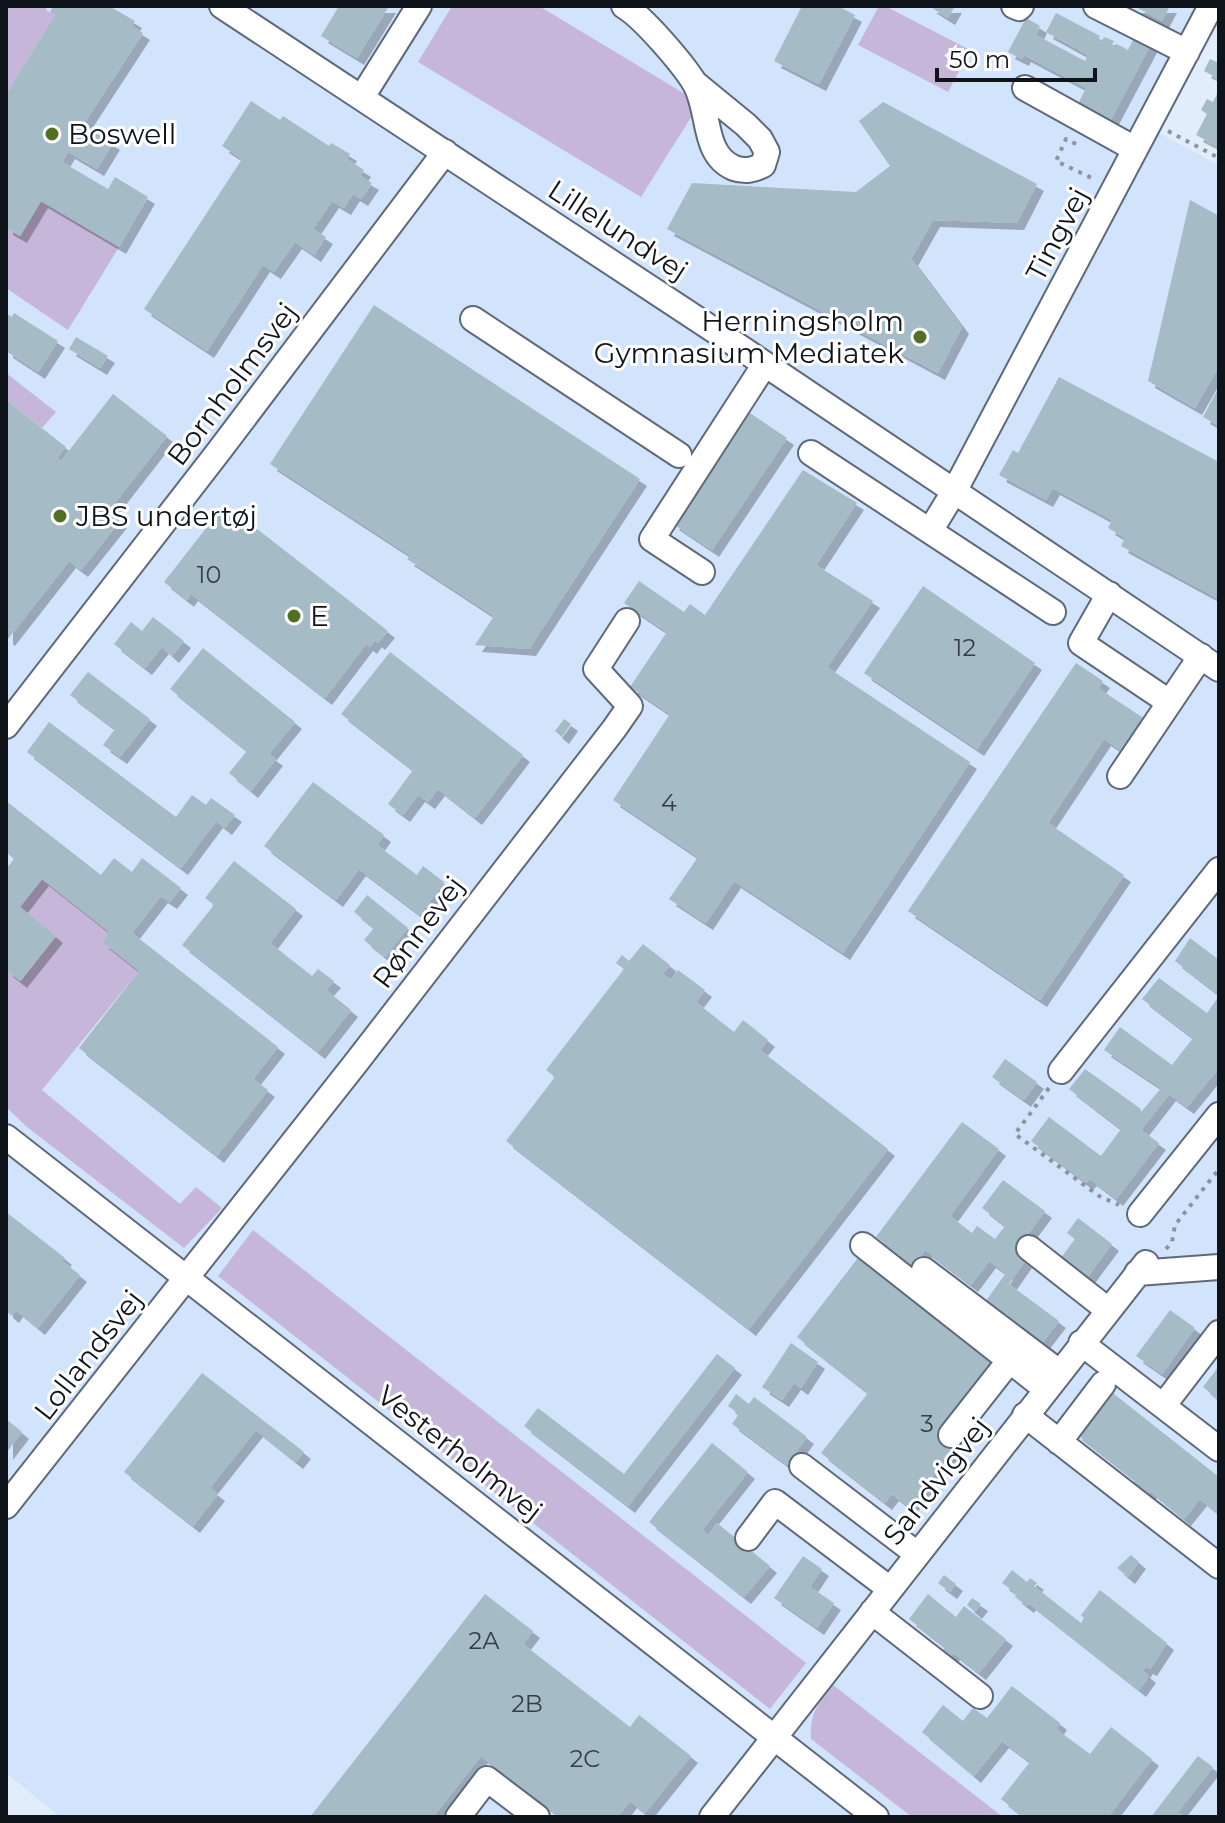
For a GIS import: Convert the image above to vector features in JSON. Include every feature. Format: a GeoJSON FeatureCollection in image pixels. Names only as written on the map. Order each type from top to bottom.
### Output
{"type":"FeatureCollection","features":[{"type":"Feature","properties":{"kind":"street"},"geometry":{"type":"LineString","coordinates":[[362,97],[419,6]]}},
{"type":"Feature","properties":{"kind":"street"},"geometry":{"type":"LineString","coordinates":[[624,6],[651,30],[696,84],[760,139],[767,152],[763,165],[752,171],[737,169],[719,160],[696,84]]}},
{"type":"Feature","properties":{"kind":"street"},"geometry":{"type":"LineString","coordinates":[[1014,6],[1021,6]]}},
{"type":"Feature","properties":{"kind":"street"},"geometry":{"type":"LineString","coordinates":[[1096,6],[1187,52]]}},
{"type":"Feature","properties":{"kind":"street","name":"Tingvej"},"geometry":{"type":"LineString","coordinates":[[930,531],[955,490],[1211,6]]}},
{"type":"Feature","properties":{"kind":"street","name":"Lillelundvej"},"geometry":{"type":"LineString","coordinates":[[226,7],[1210,662]]}},
{"type":"Feature","properties":{"kind":"street"},"geometry":{"type":"LineString","coordinates":[[1025,88],[1135,149]]}},
{"type":"Feature","properties":{"kind":"street","name":"Bornholmsvej"},"geometry":{"type":"LineString","coordinates":[[6,726],[445,152]]}},
{"type":"Feature","properties":{"kind":"street"},"geometry":{"type":"LineString","coordinates":[[473,319],[679,455]]}},
{"type":"Feature","properties":{"kind":"street"},"geometry":{"type":"LineString","coordinates":[[702,572],[652,539],[765,364]]}},
{"type":"Feature","properties":{"kind":"street"},"geometry":{"type":"LineString","coordinates":[[811,453],[1053,612]]}},
{"type":"Feature","properties":{"kind":"street"},"geometry":{"type":"LineString","coordinates":[[1109,594],[1081,643],[1169,702]]}},
{"type":"Feature","properties":{"kind":"street","name":"Rønnevej"},"geometry":{"type":"LineString","coordinates":[[186,1277],[355,1064],[630,706],[596,669],[627,621]]}},
{"type":"Feature","properties":{"kind":"street"},"geometry":{"type":"LineString","coordinates":[[1120,776],[1169,702],[1210,662]]}},
{"type":"Feature","properties":{"kind":"street"},"geometry":{"type":"LineString","coordinates":[[1061,1071],[1219,870]]}},
{"type":"Feature","properties":{"kind":"street"},"geometry":{"type":"LineString","coordinates":[[1140,1214],[1219,1115]]}},
{"type":"Feature","properties":{"kind":"street","name":"Vesterholmvej"},"geometry":{"type":"LineString","coordinates":[[6,1137],[876,1817]]}},
{"type":"Feature","properties":{"kind":"street"},"geometry":{"type":"LineString","coordinates":[[863,1245],[1010,1360],[1052,1380]]}},
{"type":"Feature","properties":{"kind":"street"},"geometry":{"type":"LineString","coordinates":[[1029,1248],[1108,1310]]}},
{"type":"Feature","properties":{"kind":"street"},"geometry":{"type":"LineString","coordinates":[[1141,1268],[1219,1267]]}},
{"type":"Feature","properties":{"kind":"street","name":"Sandvigvej"},"geometry":{"type":"LineString","coordinates":[[712,1817],[1141,1268]]}},
{"type":"Feature","properties":{"kind":"street"},"geometry":{"type":"LineString","coordinates":[[924,1270],[1052,1380]]}},
{"type":"Feature","properties":{"kind":"street","name":"Lollandsvej"},"geometry":{"type":"LineString","coordinates":[[6,1506],[186,1277]]}},
{"type":"Feature","properties":{"kind":"street"},"geometry":{"type":"LineString","coordinates":[[1163,1406],[1219,1333]]}},
{"type":"Feature","properties":{"kind":"street"},"geometry":{"type":"LineString","coordinates":[[1081,1343],[1219,1449]]}},
{"type":"Feature","properties":{"kind":"street"},"geometry":{"type":"LineString","coordinates":[[951,1435],[1010,1360]]}},
{"type":"Feature","properties":{"kind":"street"},"geometry":{"type":"LineString","coordinates":[[1059,1442],[1103,1384]]}},
{"type":"Feature","properties":{"kind":"street"},"geometry":{"type":"LineString","coordinates":[[1025,1415],[1219,1566]]}},
{"type":"Feature","properties":{"kind":"street"},"geometry":{"type":"LineString","coordinates":[[802,1466],[917,1554]]}},
{"type":"Feature","properties":{"kind":"street"},"geometry":{"type":"LineString","coordinates":[[748,1538],[775,1502],[890,1589]]}},
{"type":"Feature","properties":{"kind":"street"},"geometry":{"type":"LineString","coordinates":[[872,1612],[980,1696]]}},
{"type":"Feature","properties":{"kind":"street"},"geometry":{"type":"LineString","coordinates":[[458,1817],[487,1779],[537,1817]]}},
{"type":"Feature","properties":{"kind":"path"},"geometry":{"type":"LineString","coordinates":[[1151,121],[1219,158]]}},
{"type":"Feature","properties":{"kind":"path"},"geometry":{"type":"LineString","coordinates":[[1078,145],[1066,139],[1056,161],[1115,189]]}},
{"type":"Feature","properties":{"kind":"path"},"geometry":{"type":"LineString","coordinates":[[1061,1071],[1015,1134],[1099,1196],[1140,1214]]}},
{"type":"Feature","properties":{"kind":"path"},"geometry":{"type":"LineString","coordinates":[[1141,1268],[1157,1261],[1172,1242],[1175,1225],[1219,1169]]}},
{"type":"Feature","properties":{"kind":"shaded area"},"geometry":{"type":"Polygon","coordinates":[[[6,6],[1203,6],[1142,124],[1219,165],[1219,1817],[60,1817],[6,1773],[6,6]]]}},
{"type":"Feature","properties":{"kind":"shaded area"},"geometry":{"type":"Polygon","coordinates":[[[6,6],[47,6],[46,10],[55,15],[6,94],[6,6]]]}},
{"type":"Feature","properties":{"kind":"shaded area"},"geometry":{"type":"Polygon","coordinates":[[[452,6],[539,6],[700,103],[641,197],[418,62],[452,6]]]}},
{"type":"Feature","properties":{"kind":"shaded area"},"geometry":{"type":"Polygon","coordinates":[[[879,6],[885,6],[970,50],[948,92],[858,45],[879,6]]]}},
{"type":"Feature","properties":{"kind":"shaded area"},"geometry":{"type":"Polygon","coordinates":[[[41,201],[119,247],[68,330],[6,288],[6,228],[20,236],[41,201]]]}},
{"type":"Feature","properties":{"kind":"shaded area"},"geometry":{"type":"Polygon","coordinates":[[[6,373],[56,412],[42,428],[6,400],[6,373]]]}},
{"type":"Feature","properties":{"kind":"shaded area"},"geometry":{"type":"Polygon","coordinates":[[[42,879],[109,932],[102,942],[139,971],[42,1090],[180,1204],[196,1187],[222,1208],[184,1248],[27,1127],[6,1107],[6,970],[21,981],[56,936],[20,907],[42,879]]]}},
{"type":"Feature","properties":{"kind":"shaded area"},"geometry":{"type":"Polygon","coordinates":[[[253,1230],[806,1663],[770,1709],[218,1276],[253,1230]]]}},
{"type":"Feature","properties":{"kind":"shaded area"},"geometry":{"type":"Polygon","coordinates":[[[833,1685],[1003,1817],[912,1817],[811,1739],[811,1723],[816,1710],[833,1685]]]}},
{"type":"Feature","properties":{"kind":"building","name":"Boswell"},"geometry":{"type":"Polygon","coordinates":[[[53,6],[109,6],[135,21],[132,26],[143,33],[83,125],[113,143],[97,169],[68,152],[62,162],[108,189],[115,177],[148,197],[119,247],[41,201],[20,236],[6,228],[6,94],[55,15],[50,12],[53,6]]]}},
{"type":"Feature","properties":{"kind":"building"},"geometry":{"type":"Polygon","coordinates":[[[339,6],[389,6],[357,58],[321,36],[339,6]]]}},
{"type":"Feature","properties":{"kind":"building"},"geometry":{"type":"Polygon","coordinates":[[[802,6],[838,6],[855,15],[819,84],[774,61],[802,6]]]}},
{"type":"Feature","properties":{"kind":"building"},"geometry":{"type":"Polygon","coordinates":[[[929,6],[955,6],[948,18],[929,6]]]}},
{"type":"Feature","properties":{"kind":"building"},"geometry":{"type":"Polygon","coordinates":[[[1134,6],[1170,6],[1162,21],[1134,6]]]}},
{"type":"Feature","properties":{"kind":"building"},"geometry":{"type":"Polygon","coordinates":[[[1056,13],[1100,36],[1098,41],[1101,42],[1104,37],[1114,41],[1111,46],[1117,44],[1128,50],[1136,34],[1152,42],[1107,127],[1075,110],[1086,88],[1024,55],[1022,59],[1008,52],[1026,18],[1040,26],[1036,35],[1085,61],[1088,55],[1046,32],[1056,13]]]}},
{"type":"Feature","properties":{"kind":"building"},"geometry":{"type":"Polygon","coordinates":[[[1210,59],[1219,63],[1219,79],[1204,71],[1210,59]]]}},
{"type":"Feature","properties":{"kind":"building"},"geometry":{"type":"Polygon","coordinates":[[[1219,90],[1219,147],[1196,135],[1207,114],[1201,110],[1207,99],[1213,102],[1219,90]]]}},
{"type":"Feature","properties":{"kind":"building"},"geometry":{"type":"Polygon","coordinates":[[[251,101],[280,120],[283,116],[329,146],[331,143],[350,154],[347,159],[364,170],[360,176],[372,183],[361,199],[353,194],[344,208],[332,201],[313,229],[326,237],[314,255],[295,242],[274,272],[263,265],[207,351],[144,309],[242,159],[222,146],[251,101]]]}},
{"type":"Feature","properties":{"kind":"building"},"geometry":{"type":"Polygon","coordinates":[[[883,102],[1037,184],[1017,223],[933,220],[911,259],[962,327],[938,373],[667,229],[692,183],[856,192],[890,166],[859,121],[883,102]]]}},
{"type":"Feature","properties":{"kind":"building"},"geometry":{"type":"Polygon","coordinates":[[[1190,200],[1219,216],[1219,366],[1195,408],[1148,381],[1190,200]]]}},
{"type":"Feature","properties":{"kind":"building"},"geometry":{"type":"Polygon","coordinates":[[[374,305],[640,479],[529,649],[475,645],[494,616],[407,559],[411,556],[270,464],[374,305]]]}},
{"type":"Feature","properties":{"kind":"building"},"geometry":{"type":"Polygon","coordinates":[[[14,313],[58,341],[38,372],[6,351],[6,316],[12,317],[14,313]]]}},
{"type":"Feature","properties":{"kind":"building"},"geometry":{"type":"Polygon","coordinates":[[[76,337],[108,356],[100,368],[69,349],[76,337]]]}},
{"type":"Feature","properties":{"kind":"building"},"geometry":{"type":"Polygon","coordinates":[[[1059,377],[1219,462],[1219,599],[1121,546],[1125,538],[1108,528],[1112,520],[1053,488],[1046,500],[999,475],[1013,450],[1018,453],[1059,377]]]}},
{"type":"Feature","properties":{"kind":"building"},"geometry":{"type":"Polygon","coordinates":[[[1219,387],[1219,426],[1203,417],[1219,387]]]}},
{"type":"Feature","properties":{"kind":"building","name":"JBS undertøj"},"geometry":{"type":"Polygon","coordinates":[[[113,394],[167,436],[108,512],[120,521],[81,570],[69,561],[8,639],[6,400],[66,447],[57,458],[61,461],[113,394]]]}},
{"type":"Feature","properties":{"kind":"building"},"geometry":{"type":"Polygon","coordinates":[[[747,411],[787,438],[712,550],[672,523],[747,411]]]}},
{"type":"Feature","properties":{"kind":"building"},"geometry":{"type":"Polygon","coordinates":[[[803,470],[857,503],[816,565],[873,601],[827,667],[970,762],[843,953],[734,881],[706,923],[669,899],[698,857],[613,800],[670,714],[630,687],[667,632],[624,603],[639,581],[684,612],[690,604],[705,615],[803,470]]]}},
{"type":"Feature","properties":{"kind":"building","name":"E"},"geometry":{"type":"Polygon","coordinates":[[[225,504],[388,631],[378,643],[375,640],[370,647],[366,644],[325,698],[191,594],[187,600],[164,582],[225,504]]]}},
{"type":"Feature","properties":{"kind":"building"},"geometry":{"type":"Polygon","coordinates":[[[923,586],[1035,663],[977,749],[864,673],[923,586]]]}},
{"type":"Feature","properties":{"kind":"building"},"geometry":{"type":"Polygon","coordinates":[[[153,617],[184,641],[172,656],[162,647],[145,668],[114,644],[131,622],[142,631],[153,617]]]}},
{"type":"Feature","properties":{"kind":"building"},"geometry":{"type":"Polygon","coordinates":[[[203,648],[295,722],[269,754],[276,759],[251,791],[229,773],[247,751],[170,689],[203,648]]]}},
{"type":"Feature","properties":{"kind":"building"},"geometry":{"type":"Polygon","coordinates":[[[390,652],[523,755],[475,818],[438,789],[428,802],[418,795],[403,815],[388,804],[413,770],[341,714],[390,652]]]}},
{"type":"Feature","properties":{"kind":"building"},"geometry":{"type":"Polygon","coordinates":[[[1076,663],[1103,681],[1098,688],[1151,723],[1129,756],[1104,739],[1048,823],[1124,875],[1040,1000],[908,911],[1076,663]]]}},
{"type":"Feature","properties":{"kind":"building"},"geometry":{"type":"Polygon","coordinates":[[[88,672],[150,719],[120,757],[103,745],[115,729],[70,695],[88,672]]]}},
{"type":"Feature","properties":{"kind":"building"},"geometry":{"type":"Polygon","coordinates":[[[564,719],[571,724],[562,737],[555,731],[564,719]]]}},
{"type":"Feature","properties":{"kind":"building"},"geometry":{"type":"Polygon","coordinates":[[[49,722],[176,817],[192,795],[206,805],[211,798],[235,815],[225,828],[216,821],[181,868],[27,752],[49,722]]]}},
{"type":"Feature","properties":{"kind":"building"},"geometry":{"type":"Polygon","coordinates":[[[313,782],[384,835],[377,845],[417,875],[423,866],[444,882],[420,915],[359,869],[336,900],[264,846],[313,782]]]}},
{"type":"Feature","properties":{"kind":"building"},"geometry":{"type":"Polygon","coordinates":[[[6,801],[101,875],[114,858],[132,872],[142,858],[181,888],[170,902],[161,896],[132,933],[278,1047],[253,1079],[268,1090],[217,1156],[79,1048],[139,971],[102,942],[109,932],[42,879],[20,907],[56,936],[20,981],[6,970],[6,869],[14,859],[6,852],[6,801]]]}},
{"type":"Feature","properties":{"kind":"building"},"geometry":{"type":"Polygon","coordinates":[[[234,861],[296,909],[270,943],[312,976],[318,969],[334,981],[326,990],[351,1010],[318,1052],[182,945],[214,905],[205,898],[234,861]]]}},
{"type":"Feature","properties":{"kind":"building"},"geometry":{"type":"Polygon","coordinates":[[[367,895],[408,928],[385,957],[364,940],[374,928],[354,912],[367,895]]]}},
{"type":"Feature","properties":{"kind":"building"},"geometry":{"type":"Polygon","coordinates":[[[1190,938],[1219,960],[1219,995],[1175,961],[1190,938]]]}},
{"type":"Feature","properties":{"kind":"building"},"geometry":{"type":"Polygon","coordinates":[[[643,944],[670,965],[663,974],[671,980],[678,970],[705,990],[696,1002],[734,1032],[743,1020],[768,1040],[760,1050],[888,1149],[749,1329],[506,1141],[555,1077],[546,1070],[624,969],[616,963],[622,955],[629,961],[643,944]]]}},
{"type":"Feature","properties":{"kind":"building"},"geometry":{"type":"Polygon","coordinates":[[[1159,978],[1207,1013],[1219,996],[1219,1068],[1187,1107],[1169,1094],[1141,1130],[1159,1143],[1116,1199],[1090,1179],[1086,1183],[1031,1141],[1049,1117],[1101,1156],[1121,1129],[1069,1089],[1085,1069],[1141,1109],[1133,1122],[1161,1088],[1104,1050],[1120,1027],[1172,1065],[1193,1038],[1142,999],[1159,978]]]}},
{"type":"Feature","properties":{"kind":"building"},"geometry":{"type":"Polygon","coordinates":[[[1005,1059],[1037,1082],[1024,1100],[992,1077],[1005,1059]]]}},
{"type":"Feature","properties":{"kind":"building"},"geometry":{"type":"Polygon","coordinates":[[[962,1122],[999,1149],[950,1216],[972,1233],[977,1226],[995,1239],[1005,1226],[982,1208],[1003,1180],[1045,1211],[1014,1253],[1025,1261],[1009,1284],[1059,1321],[1039,1347],[983,1305],[1006,1273],[989,1261],[971,1285],[925,1250],[914,1266],[876,1237],[962,1122]]]}},
{"type":"Feature","properties":{"kind":"building"},"geometry":{"type":"Polygon","coordinates":[[[6,1212],[65,1258],[62,1261],[80,1275],[38,1328],[16,1310],[12,1316],[6,1311],[6,1212]]]}},
{"type":"Feature","properties":{"kind":"building"},"geometry":{"type":"Polygon","coordinates":[[[1078,1218],[1112,1244],[1086,1279],[1060,1259],[1075,1239],[1067,1233],[1078,1218]]]}},
{"type":"Feature","properties":{"kind":"building"},"geometry":{"type":"Polygon","coordinates":[[[861,1254],[999,1361],[942,1435],[956,1446],[909,1507],[892,1494],[885,1503],[821,1453],[868,1393],[797,1337],[861,1254]]]}},
{"type":"Feature","properties":{"kind":"building"},"geometry":{"type":"Polygon","coordinates":[[[1170,1310],[1195,1328],[1162,1374],[1136,1356],[1170,1310]]]}},
{"type":"Feature","properties":{"kind":"building"},"geometry":{"type":"Polygon","coordinates":[[[791,1343],[818,1362],[801,1388],[794,1383],[782,1400],[762,1387],[791,1343]]]}},
{"type":"Feature","properties":{"kind":"building"},"geometry":{"type":"Polygon","coordinates":[[[717,1354],[735,1368],[628,1506],[524,1426],[538,1408],[624,1474],[717,1354]]]}},
{"type":"Feature","properties":{"kind":"building"},"geometry":{"type":"Polygon","coordinates":[[[1219,1366],[1219,1400],[1203,1387],[1219,1366]]]}},
{"type":"Feature","properties":{"kind":"building"},"geometry":{"type":"Polygon","coordinates":[[[202,1373],[304,1452],[296,1462],[256,1430],[210,1488],[218,1494],[193,1526],[124,1472],[202,1373]]]}},
{"type":"Feature","properties":{"kind":"building"},"geometry":{"type":"Polygon","coordinates":[[[1109,1390],[1219,1477],[1219,1514],[1200,1499],[1184,1519],[1150,1491],[1146,1497],[1131,1485],[1135,1480],[1075,1433],[1109,1390]]]}},
{"type":"Feature","properties":{"kind":"building"},"geometry":{"type":"Polygon","coordinates":[[[736,1394],[749,1404],[754,1397],[807,1437],[787,1465],[732,1424],[739,1414],[728,1406],[736,1394]]]}},
{"type":"Feature","properties":{"kind":"building"},"geometry":{"type":"Polygon","coordinates":[[[6,1419],[22,1432],[6,1453],[6,1419]]]}},
{"type":"Feature","properties":{"kind":"building"},"geometry":{"type":"Polygon","coordinates":[[[712,1443],[748,1472],[702,1530],[708,1535],[717,1523],[770,1566],[744,1597],[649,1522],[712,1443]]]}},
{"type":"Feature","properties":{"kind":"building"},"geometry":{"type":"Polygon","coordinates":[[[1131,1555],[1139,1562],[1128,1577],[1117,1568],[1131,1555]]]}},
{"type":"Feature","properties":{"kind":"building"},"geometry":{"type":"Polygon","coordinates":[[[803,1556],[822,1569],[810,1587],[834,1603],[817,1628],[774,1598],[803,1556]]]}},
{"type":"Feature","properties":{"kind":"building"},"geometry":{"type":"Polygon","coordinates":[[[1012,1570],[1027,1582],[1030,1578],[1037,1583],[1034,1586],[1081,1623],[1084,1618],[1081,1615],[1100,1590],[1167,1643],[1150,1669],[1146,1667],[1143,1671],[1149,1676],[1139,1690],[1029,1603],[1027,1606],[1015,1597],[1017,1594],[1002,1583],[1012,1570]]]}},
{"type":"Feature","properties":{"kind":"building"},"geometry":{"type":"Polygon","coordinates":[[[944,1575],[956,1584],[950,1592],[938,1583],[944,1575]]]}},
{"type":"Feature","properties":{"kind":"building"},"geometry":{"type":"Polygon","coordinates":[[[485,1594],[533,1631],[523,1644],[630,1727],[639,1715],[691,1756],[645,1813],[630,1801],[618,1817],[560,1817],[481,1756],[433,1817],[310,1817],[485,1594]]]}},
{"type":"Feature","properties":{"kind":"building"},"geometry":{"type":"Polygon","coordinates":[[[928,1594],[956,1617],[964,1606],[1006,1639],[979,1673],[953,1653],[949,1658],[941,1652],[945,1647],[909,1619],[928,1594]]]}},
{"type":"Feature","properties":{"kind":"building"},"geometry":{"type":"Polygon","coordinates":[[[972,1598],[981,1604],[975,1612],[967,1605],[972,1598]]]}},
{"type":"Feature","properties":{"kind":"building"},"geometry":{"type":"Polygon","coordinates":[[[1012,1686],[1060,1723],[1056,1729],[1090,1754],[1111,1727],[1152,1759],[1108,1817],[1024,1817],[1001,1799],[1030,1762],[1002,1741],[974,1776],[922,1732],[943,1705],[963,1721],[973,1708],[987,1718],[1012,1686]]]}},
{"type":"Feature","properties":{"kind":"building"},"geometry":{"type":"Polygon","coordinates":[[[1198,1756],[1213,1767],[1178,1812],[1184,1817],[1151,1817],[1198,1756]]]}},
{"type":"Feature","properties":{"kind":"place","name":"Boswell"},"geometry":{"type":"Point","coordinates":[52,134]}},
{"type":"Feature","properties":{"kind":"place","name":"Herningsholm Gymnasium Mediatek"},"geometry":{"type":"Point","coordinates":[920,337]}},
{"type":"Feature","properties":{"kind":"place","name":"JBS undertøj"},"geometry":{"type":"Point","coordinates":[60,516]}},
{"type":"Feature","properties":{"kind":"place","name":"E"},"geometry":{"type":"Point","coordinates":[294,616]}}]}
